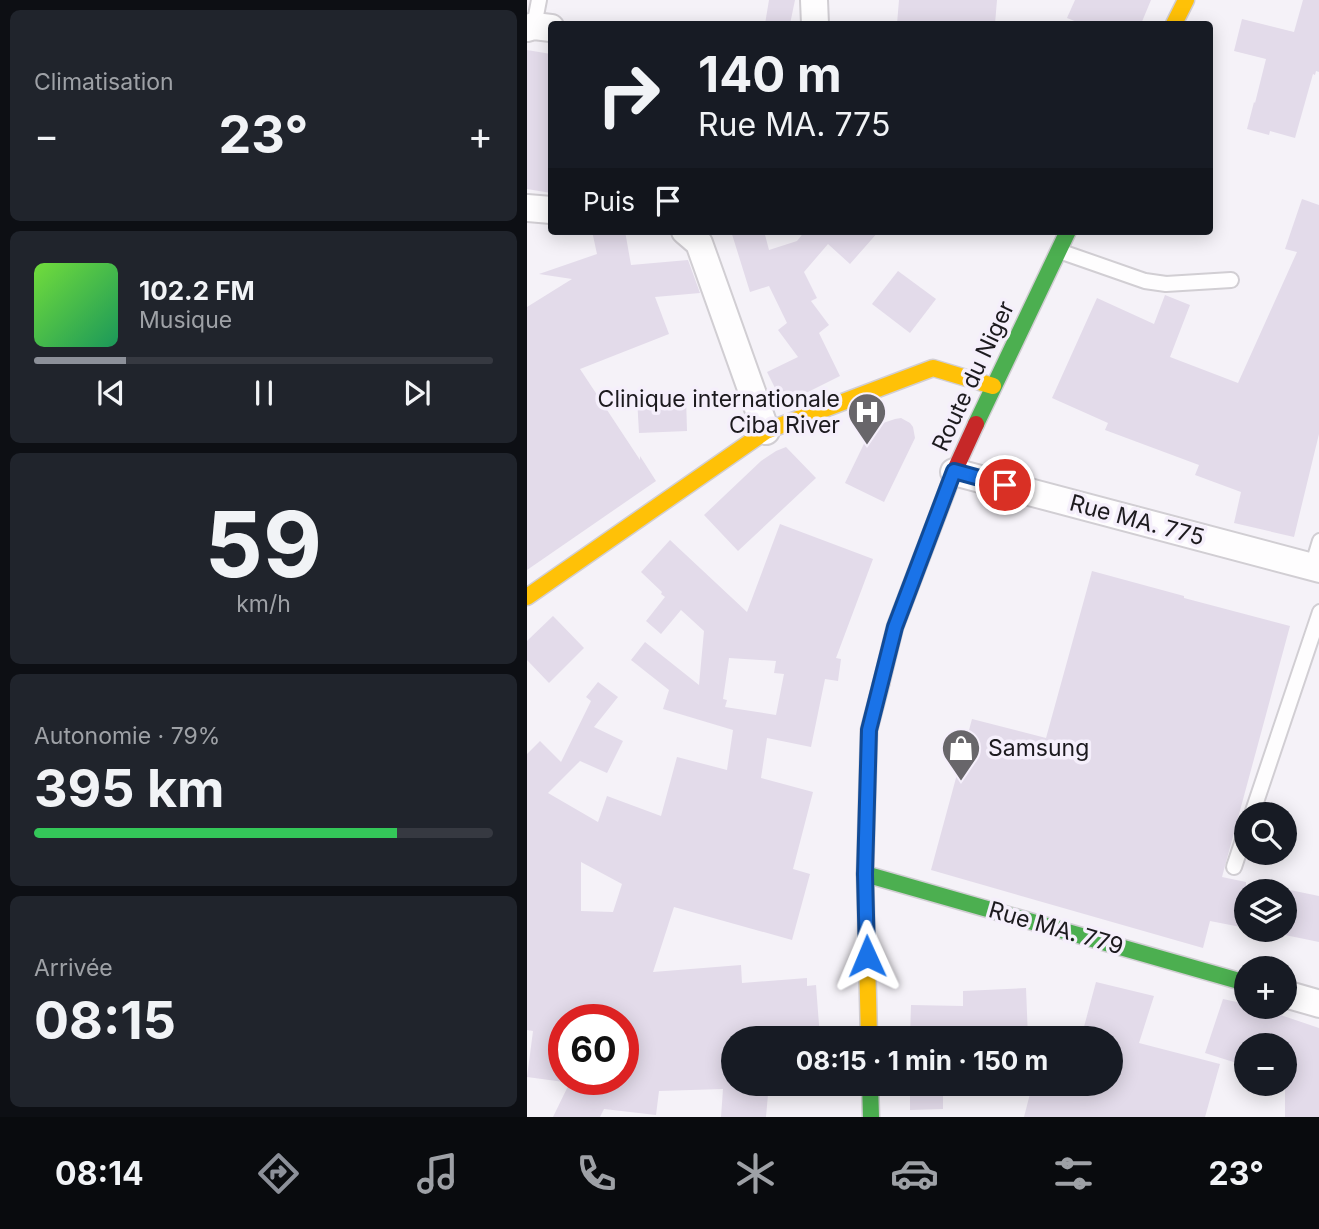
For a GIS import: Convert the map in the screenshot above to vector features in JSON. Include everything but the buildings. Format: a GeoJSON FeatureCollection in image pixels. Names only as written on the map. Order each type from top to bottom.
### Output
{"type":"FeatureCollection","features":[{"type":"Feature","properties":{"kind":"street"},"geometry":{"type":"LineString","coordinates":[[814,0],[815,21]]}},
{"type":"Feature","properties":{"kind":"street"},"geometry":{"type":"LineString","coordinates":[[1176,21],[1186,0]]}},
{"type":"Feature","properties":{"kind":"street"},"geometry":{"type":"LineString","coordinates":[[527,208],[548,210]]}},
{"type":"Feature","properties":{"kind":"street"},"geometry":{"type":"LineString","coordinates":[[690,235],[699,243],[767,431]]}},
{"type":"Feature","properties":{"kind":"street","name":"Route du Niger"},"geometry":{"type":"LineString","coordinates":[[869,1026],[865,874],[869,730],[895,627],[954,471],[1066,235]]}},
{"type":"Feature","properties":{"kind":"street"},"geometry":{"type":"LineString","coordinates":[[527,597],[767,431],[933,368],[993,386]]}},
{"type":"Feature","properties":{"kind":"street","name":"Rue MA. 775"},"geometry":{"type":"LineString","coordinates":[[954,471],[1316,568]]}},
{"type":"Feature","properties":{"kind":"street","name":"Rue MA. 779"},"geometry":{"type":"LineString","coordinates":[[865,874],[1234,980]]}},
{"type":"Feature","properties":{"kind":"street"},"geometry":{"type":"LineString","coordinates":[[1297,998],[1319,1004]]}},
{"type":"Feature","properties":{"kind":"street"},"geometry":{"type":"LineString","coordinates":[[871,1096],[871,1117]]}},
{"type":"Feature","properties":{"kind":"lane"},"geometry":{"type":"LineString","coordinates":[[537,27],[539,0]]}},
{"type":"Feature","properties":{"kind":"lane"},"geometry":{"type":"LineString","coordinates":[[1057,251],[1145,281],[1166,284],[1231,280]]}},
{"type":"Feature","properties":{"kind":"lane"},"geometry":{"type":"LineString","coordinates":[[1316,568],[1319,541]]}},
{"type":"Feature","properties":{"kind":"lane"},"geometry":{"type":"LineString","coordinates":[[1256,802],[1319,612]]}},
{"type":"Feature","properties":{"kind":"traffic: fast"},"geometry":{"type":"LineString","coordinates":[[976,424],[1066,235]]}},
{"type":"Feature","properties":{"kind":"traffic: fast"},"geometry":{"type":"LineString","coordinates":[[865,874],[1234,980]]}},
{"type":"Feature","properties":{"kind":"traffic: fast"},"geometry":{"type":"LineString","coordinates":[[870,1096],[871,1117]]}},
{"type":"Feature","properties":{"kind":"traffic: slow"},"geometry":{"type":"LineString","coordinates":[[1176,21],[1186,0]]}},
{"type":"Feature","properties":{"kind":"traffic: slow"},"geometry":{"type":"LineString","coordinates":[[527,597],[766,431],[933,368],[993,386]]}},
{"type":"Feature","properties":{"kind":"traffic: slow"},"geometry":{"type":"LineString","coordinates":[[869,1026],[865,874],[869,730],[881,684]]}},
{"type":"Feature","properties":{"kind":"traffic: jam"},"geometry":{"type":"LineString","coordinates":[[881,684],[895,627],[954,472],[976,424]]}},
{"type":"Feature","properties":{"kind":"place","name":"Clinique internationale Ciba River"},"geometry":{"type":"Point","coordinates":[867,446]}},
{"type":"Feature","properties":{"kind":"place","name":"Samsung"},"geometry":{"type":"Point","coordinates":[961,782]}},
{"type":"Feature","properties":{"kind":"route"},"geometry":{"type":"LineString","coordinates":[[867,956],[865,874],[869,730],[895,627],[954,471],[1005,485]]}}]}
